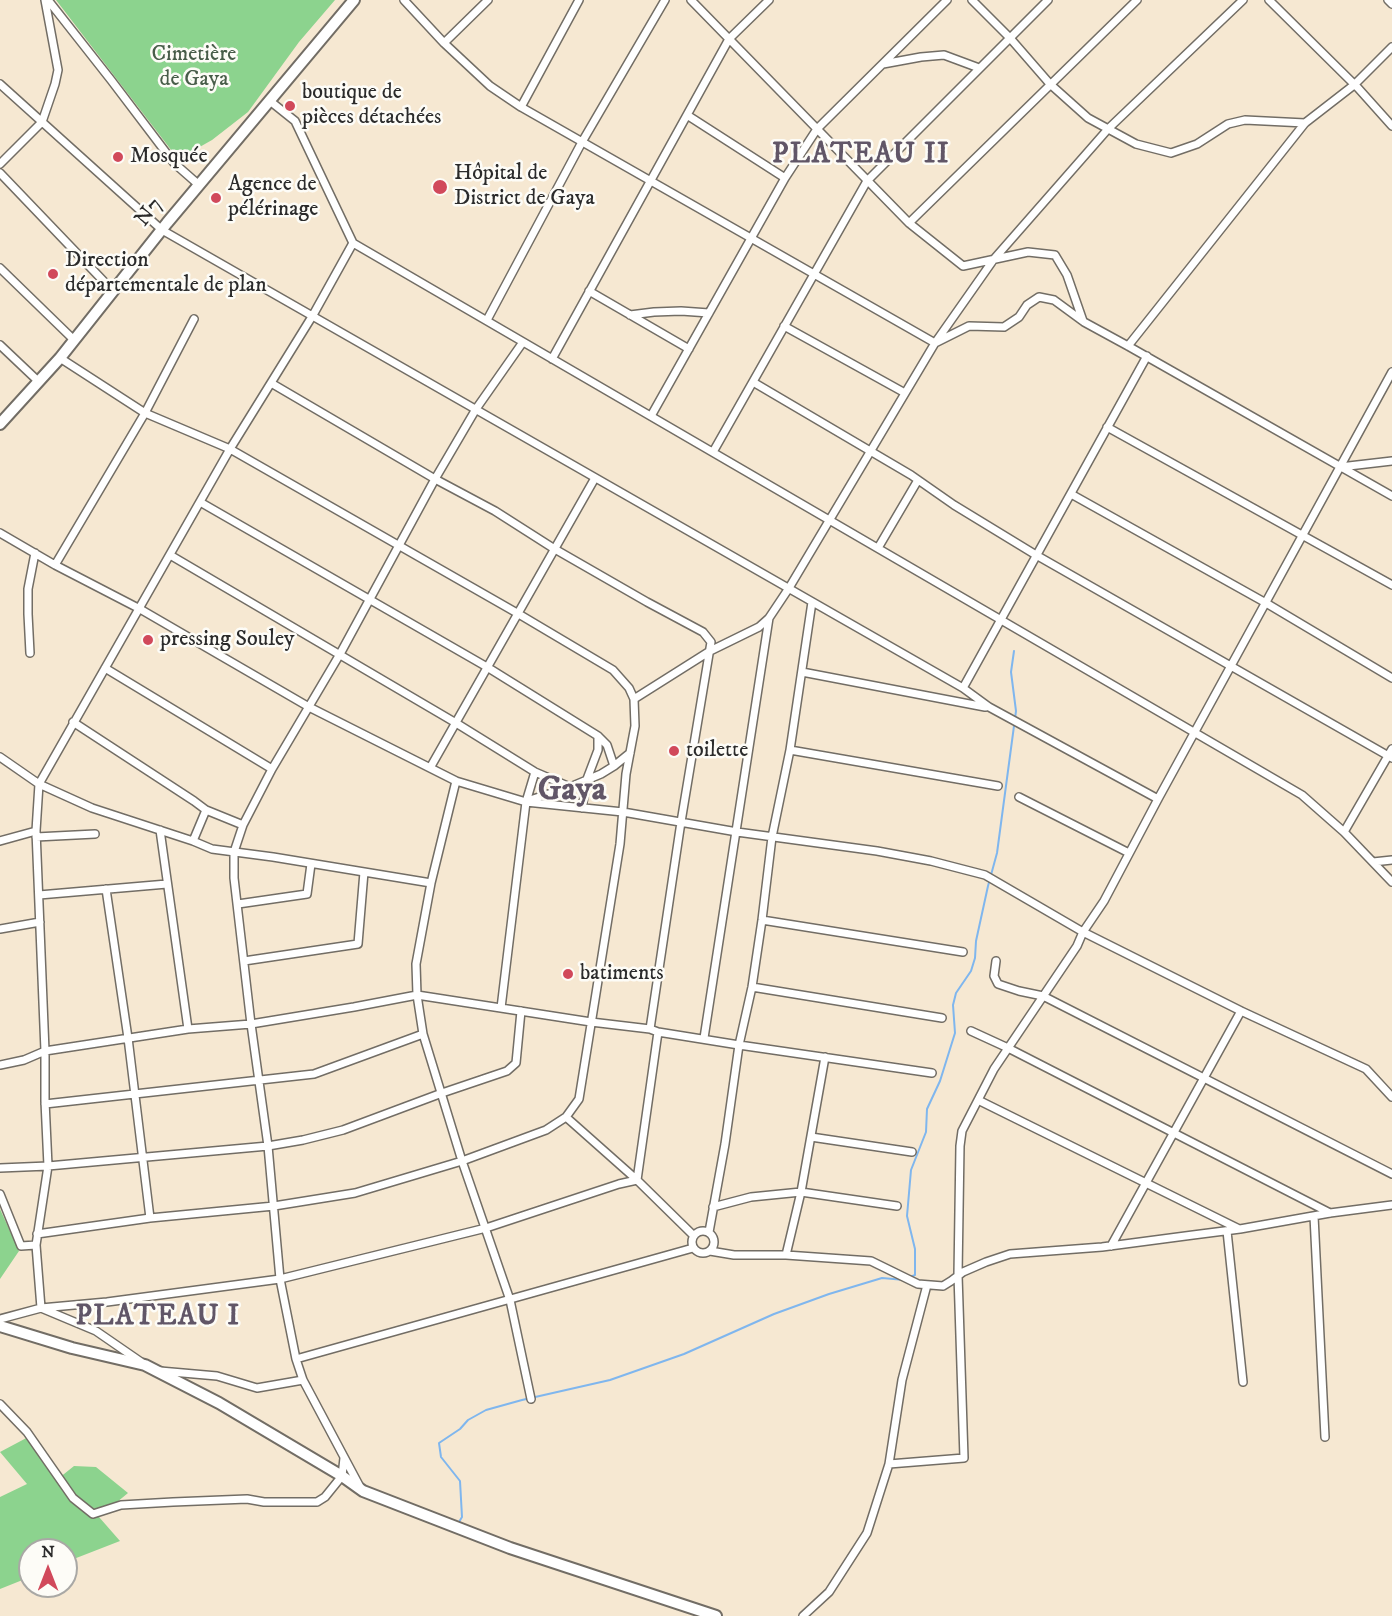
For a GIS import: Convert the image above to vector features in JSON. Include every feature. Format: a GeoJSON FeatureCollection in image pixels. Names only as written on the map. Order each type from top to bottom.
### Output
{"type":"FeatureCollection","features":[{"type":"Feature","properties":{"kind":"street"},"geometry":{"type":"LineString","coordinates":[[0,164],[42,123],[55,84],[58,70],[46,0]]}},
{"type":"Feature","properties":{"kind":"street"},"geometry":{"type":"LineString","coordinates":[[46,0],[111,80],[174,164],[199,184]]}},
{"type":"Feature","properties":{"kind":"street","name":"N7"},"geometry":{"type":"LineString","coordinates":[[0,424],[60,358],[199,184],[354,0]]}},
{"type":"Feature","properties":{"kind":"street"},"geometry":{"type":"LineString","coordinates":[[404,0],[444,43],[490,86],[521,107],[935,343]]}},
{"type":"Feature","properties":{"kind":"street"},"geometry":{"type":"LineString","coordinates":[[444,43],[488,0]]}},
{"type":"Feature","properties":{"kind":"street"},"geometry":{"type":"LineString","coordinates":[[521,107],[579,0]]}},
{"type":"Feature","properties":{"kind":"street"},"geometry":{"type":"LineString","coordinates":[[487,321],[582,142],[665,0]]}},
{"type":"Feature","properties":{"kind":"street"},"geometry":{"type":"LineString","coordinates":[[691,0],[909,223],[963,266],[1028,252],[1055,255],[1067,275],[1084,322]]}},
{"type":"Feature","properties":{"kind":"street"},"geometry":{"type":"LineString","coordinates":[[552,358],[729,39],[769,0]]}},
{"type":"Feature","properties":{"kind":"street"},"geometry":{"type":"LineString","coordinates":[[651,416],[785,178],[817,129],[947,0]]}},
{"type":"Feature","properties":{"kind":"street"},"geometry":{"type":"LineString","coordinates":[[972,0],[1010,38],[1050,84],[1088,118],[1136,144],[1171,153],[1197,144],[1228,124],[1245,120],[1305,123]]}},
{"type":"Feature","properties":{"kind":"street"},"geometry":{"type":"LineString","coordinates":[[713,452],[867,181],[1048,0]]}},
{"type":"Feature","properties":{"kind":"street"},"geometry":{"type":"LineString","coordinates":[[909,223],[1137,0]]}},
{"type":"Feature","properties":{"kind":"street"},"geometry":{"type":"LineString","coordinates":[[634,699],[710,651],[759,627],[769,618],[935,343],[994,260],[1108,129],[1243,0]]}},
{"type":"Feature","properties":{"kind":"street"},"geometry":{"type":"LineString","coordinates":[[1269,0],[1392,126]]}},
{"type":"Feature","properties":{"kind":"street"},"geometry":{"type":"LineString","coordinates":[[1388,0],[1392,4]]}},
{"type":"Feature","properties":{"kind":"street"},"geometry":{"type":"LineString","coordinates":[[1128,346],[1305,123],[1354,85],[1392,47]]}},
{"type":"Feature","properties":{"kind":"street"},"geometry":{"type":"LineString","coordinates":[[883,64],[944,55],[979,68]]}},
{"type":"Feature","properties":{"kind":"street"},"geometry":{"type":"LineString","coordinates":[[0,84],[162,230],[963,688],[989,707],[1158,799]]}},
{"type":"Feature","properties":{"kind":"street"},"geometry":{"type":"LineString","coordinates":[[270,101],[295,121],[353,243],[1302,795],[1344,832],[1392,882]]}},
{"type":"Feature","properties":{"kind":"street"},"geometry":{"type":"LineString","coordinates":[[687,115],[785,178]]}},
{"type":"Feature","properties":{"kind":"street"},"geometry":{"type":"LineString","coordinates":[[0,173],[113,291]]}},
{"type":"Feature","properties":{"kind":"street"},"geometry":{"type":"LineString","coordinates":[[41,1308],[36,1245],[48,1166],[36,834],[39,784],[230,449],[314,315],[353,243]]}},
{"type":"Feature","properties":{"kind":"street"},"geometry":{"type":"LineString","coordinates":[[0,267],[74,340]]}},
{"type":"Feature","properties":{"kind":"street"},"geometry":{"type":"LineString","coordinates":[[589,291],[689,349]]}},
{"type":"Feature","properties":{"kind":"street"},"geometry":{"type":"LineString","coordinates":[[935,343],[969,326],[1004,327],[1019,317],[1027,305],[1039,297],[1054,300],[1084,322],[1392,496]]}},
{"type":"Feature","properties":{"kind":"street"},"geometry":{"type":"LineString","coordinates":[[630,315],[681,311],[709,314]]}},
{"type":"Feature","properties":{"kind":"street"},"geometry":{"type":"LineString","coordinates":[[55,565],[145,413],[194,319]]}},
{"type":"Feature","properties":{"kind":"street"},"geometry":{"type":"LineString","coordinates":[[784,326],[905,393]]}},
{"type":"Feature","properties":{"kind":"street"},"geometry":{"type":"LineString","coordinates":[[363,1491],[303,1380],[296,1359],[280,1279],[268,1146],[234,878],[234,852],[243,825],[272,769],[340,654],[435,479],[476,410],[523,342]]}},
{"type":"Feature","properties":{"kind":"street"},"geometry":{"type":"LineString","coordinates":[[0,345],[38,381]]}},
{"type":"Feature","properties":{"kind":"street"},"geometry":{"type":"LineString","coordinates":[[963,688],[1147,356]]}},
{"type":"Feature","properties":{"kind":"street"},"geometry":{"type":"LineString","coordinates":[[37,1234],[150,1218],[274,1206],[355,1193],[462,1161],[546,1130],[566,1117],[579,1099],[620,844],[634,726],[634,699],[629,688],[614,670],[230,449],[145,413],[60,358]]}},
{"type":"Feature","properties":{"kind":"street"},"geometry":{"type":"LineString","coordinates":[[890,1464],[964,1458],[958,1275],[962,1131],[994,1069],[1077,946],[1083,932],[1104,901],[1392,372]]}},
{"type":"Feature","properties":{"kind":"street"},"geometry":{"type":"LineString","coordinates":[[753,382],[918,480],[1036,555],[1391,755],[1344,832]]}},
{"type":"Feature","properties":{"kind":"street"},"geometry":{"type":"LineString","coordinates":[[271,383],[435,479],[495,511],[553,548],[703,632],[711,642],[650,1029]]}},
{"type":"Feature","properties":{"kind":"street"},"geometry":{"type":"LineString","coordinates":[[1107,427],[1392,585]]}},
{"type":"Feature","properties":{"kind":"street"},"geometry":{"type":"LineString","coordinates":[[1340,467],[1392,461]]}},
{"type":"Feature","properties":{"kind":"street"},"geometry":{"type":"LineString","coordinates":[[430,768],[553,548],[595,478]]}},
{"type":"Feature","properties":{"kind":"street"},"geometry":{"type":"LineString","coordinates":[[878,548],[918,480]]}},
{"type":"Feature","properties":{"kind":"street"},"geometry":{"type":"LineString","coordinates":[[1071,494],[1266,603],[1392,678]]}},
{"type":"Feature","properties":{"kind":"street"},"geometry":{"type":"LineString","coordinates":[[200,502],[370,598],[598,736],[607,745],[614,766]]}},
{"type":"Feature","properties":{"kind":"street"},"geometry":{"type":"LineString","coordinates":[[0,533],[55,565],[140,609],[309,707],[456,781],[526,802],[622,812],[736,832],[877,851],[931,861],[985,875],[1083,932],[1366,1070],[1392,1098]]}},
{"type":"Feature","properties":{"kind":"street"},"geometry":{"type":"LineString","coordinates":[[30,653],[28,589],[35,553]]}},
{"type":"Feature","properties":{"kind":"street"},"geometry":{"type":"LineString","coordinates":[[170,555],[535,772],[570,787]]}},
{"type":"Feature","properties":{"kind":"street"},"geometry":{"type":"LineString","coordinates":[[710,1251],[714,1241],[709,1232],[725,1144],[739,1045],[752,987],[772,837],[790,750],[812,602]]}},
{"type":"Feature","properties":{"kind":"street"},"geometry":{"type":"LineString","coordinates":[[704,1038],[769,618]]}},
{"type":"Feature","properties":{"kind":"street"},"geometry":{"type":"LineString","coordinates":[[105,668],[272,769]]}},
{"type":"Feature","properties":{"kind":"street"},"geometry":{"type":"LineString","coordinates":[[802,672],[989,707]]}},
{"type":"Feature","properties":{"kind":"street"},"geometry":{"type":"LineString","coordinates":[[73,722],[206,810],[243,825]]}},
{"type":"Feature","properties":{"kind":"street"},"geometry":{"type":"LineString","coordinates":[[582,808],[587,779],[598,750],[598,736]]}},
{"type":"Feature","properties":{"kind":"street"},"geometry":{"type":"LineString","coordinates":[[790,750],[998,786]]}},
{"type":"Feature","properties":{"kind":"street"},"geometry":{"type":"LineString","coordinates":[[526,802],[601,774],[630,753]]}},
{"type":"Feature","properties":{"kind":"street"},"geometry":{"type":"LineString","coordinates":[[0,757],[39,784],[92,807],[193,840],[212,849],[431,883]]}},
{"type":"Feature","properties":{"kind":"street"},"geometry":{"type":"LineString","coordinates":[[501,1008],[526,802],[535,772]]}},
{"type":"Feature","properties":{"kind":"street"},"geometry":{"type":"LineString","coordinates":[[456,781],[431,883],[416,964],[417,995],[423,1034],[462,1161],[510,1300],[531,1399]]}},
{"type":"Feature","properties":{"kind":"street"},"geometry":{"type":"LineString","coordinates":[[1019,797],[1129,853]]}},
{"type":"Feature","properties":{"kind":"street"},"geometry":{"type":"LineString","coordinates":[[193,840],[206,810]]}},
{"type":"Feature","properties":{"kind":"street"},"geometry":{"type":"LineString","coordinates":[[160,830],[188,1029]]}},
{"type":"Feature","properties":{"kind":"street"},"geometry":{"type":"LineString","coordinates":[[0,841],[36,834],[94,834]]}},
{"type":"Feature","properties":{"kind":"street"},"geometry":{"type":"LineString","coordinates":[[1373,862],[1392,860]]}},
{"type":"Feature","properties":{"kind":"street"},"geometry":{"type":"LineString","coordinates":[[238,904],[307,894],[311,864]]}},
{"type":"Feature","properties":{"kind":"street"},"geometry":{"type":"LineString","coordinates":[[244,962],[358,944],[364,872]]}},
{"type":"Feature","properties":{"kind":"street"},"geometry":{"type":"LineString","coordinates":[[39,895],[167,884]]}},
{"type":"Feature","properties":{"kind":"street"},"geometry":{"type":"LineString","coordinates":[[106,889],[128,1038],[150,1218]]}},
{"type":"Feature","properties":{"kind":"street"},"geometry":{"type":"LineString","coordinates":[[762,920],[963,952]]}},
{"type":"Feature","properties":{"kind":"street"},"geometry":{"type":"LineString","coordinates":[[0,929],[40,922]]}},
{"type":"Feature","properties":{"kind":"street"},"geometry":{"type":"LineString","coordinates":[[996,961],[994,976],[998,984],[1043,996],[1392,1174]]}},
{"type":"Feature","properties":{"kind":"street"},"geometry":{"type":"LineString","coordinates":[[752,987],[942,1018]]}},
{"type":"Feature","properties":{"kind":"street"},"geometry":{"type":"LineString","coordinates":[[0,1065],[24,1060],[45,1051],[188,1029],[251,1024],[417,995],[932,1073]]}},
{"type":"Feature","properties":{"kind":"street"},"geometry":{"type":"LineString","coordinates":[[0,1168],[48,1166],[268,1146],[343,1130],[507,1071],[516,1063],[521,1011]]}},
{"type":"Feature","properties":{"kind":"street"},"geometry":{"type":"LineString","coordinates":[[1111,1246],[1241,1011]]}},
{"type":"Feature","properties":{"kind":"street"},"geometry":{"type":"LineString","coordinates":[[971,1031],[1330,1213]]}},
{"type":"Feature","properties":{"kind":"street"},"geometry":{"type":"LineString","coordinates":[[637,1180],[658,1032]]}},
{"type":"Feature","properties":{"kind":"street"},"geometry":{"type":"LineString","coordinates":[[45,1104],[314,1074],[423,1034]]}},
{"type":"Feature","properties":{"kind":"street"},"geometry":{"type":"LineString","coordinates":[[786,1255],[801,1192],[825,1057]]}},
{"type":"Feature","properties":{"kind":"street"},"geometry":{"type":"LineString","coordinates":[[978,1100],[1240,1229]]}},
{"type":"Feature","properties":{"kind":"street"},"geometry":{"type":"LineString","coordinates":[[566,1117],[637,1180],[694,1236]]}},
{"type":"Feature","properties":{"kind":"street"},"geometry":{"type":"LineString","coordinates":[[811,1137],[912,1152]]}},
{"type":"Feature","properties":{"kind":"street"},"geometry":{"type":"LineString","coordinates":[[0,1319],[41,1308],[107,1302],[280,1279],[486,1228],[637,1180]]}},
{"type":"Feature","properties":{"kind":"street"},"geometry":{"type":"LineString","coordinates":[[713,1207],[751,1197],[801,1192],[897,1206]]}},
{"type":"Feature","properties":{"kind":"street"},"geometry":{"type":"LineString","coordinates":[[0,1194],[21,1246],[36,1245]]}},
{"type":"Feature","properties":{"kind":"street"},"geometry":{"type":"LineString","coordinates":[[709,1232],[699,1231],[694,1236],[693,1248],[703,1253],[710,1251],[734,1255],[786,1255],[871,1261],[918,1284],[942,1286],[958,1275],[1010,1254],[1111,1246],[1227,1231],[1392,1205]]}},
{"type":"Feature","properties":{"kind":"street"},"geometry":{"type":"LineString","coordinates":[[1314,1216],[1325,1437]]}},
{"type":"Feature","properties":{"kind":"street"},"geometry":{"type":"LineString","coordinates":[[1227,1231],[1243,1382]]}},
{"type":"Feature","properties":{"kind":"street"},"geometry":{"type":"LineString","coordinates":[[296,1359],[693,1248]]}},
{"type":"Feature","properties":{"kind":"street"},"geometry":{"type":"LineString","coordinates":[[803,1616],[829,1592],[867,1533],[890,1464],[902,1380],[927,1285]]}},
{"type":"Feature","properties":{"kind":"street"},"geometry":{"type":"LineString","coordinates":[[41,1308],[96,1331],[145,1365]]}},
{"type":"Feature","properties":{"kind":"street"},"geometry":{"type":"LineString","coordinates":[[0,1326],[72,1348],[158,1370],[219,1403],[342,1476],[363,1491],[510,1548],[716,1616]]}},
{"type":"Feature","properties":{"kind":"street"},"geometry":{"type":"LineString","coordinates":[[158,1370],[217,1376],[257,1388],[303,1380]]}},
{"type":"Feature","properties":{"kind":"street"},"geometry":{"type":"LineString","coordinates":[[0,1404],[27,1432],[73,1498],[93,1514],[121,1505],[173,1502],[247,1499],[264,1502],[317,1502],[325,1497],[342,1476],[344,1458]]}},
{"type":"Feature","properties":{"kind":"green space","name":"Cimetière de Gaya"},"geometry":{"type":"Polygon","coordinates":[[[56,0],[335,0],[299,42],[248,112],[212,140],[182,157],[178,153],[175,155],[56,0]]]}},
{"type":"Feature","properties":{"kind":"green space"},"geometry":{"type":"Polygon","coordinates":[[[0,1209],[19,1251],[0,1279],[0,1209]]]}},
{"type":"Feature","properties":{"kind":"green space"},"geometry":{"type":"Polygon","coordinates":[[[32,1435],[59,1478],[74,1466],[96,1467],[128,1493],[99,1517],[120,1541],[78,1557],[78,1538],[18,1538],[18,1582],[0,1589],[0,1497],[27,1484],[0,1452],[32,1435]]]}},
{"type":"Feature","properties":{"kind":"waterway"},"geometry":{"type":"LineString","coordinates":[[910,1277],[915,1275],[915,1249],[907,1216],[911,1170],[926,1132],[927,1109],[940,1081],[955,1033],[953,1005],[956,993],[971,971],[975,958],[976,941],[997,853],[1016,711],[1011,672],[1014,651]]}},
{"type":"Feature","properties":{"kind":"waterway"},"geometry":{"type":"LineString","coordinates":[[459,1522],[462,1517],[460,1481],[441,1457],[439,1443],[460,1429],[468,1420],[486,1410],[610,1380],[684,1354],[774,1314],[829,1294],[882,1278],[905,1280]]}},
{"type":"Feature","properties":{"kind":"place","name":"boutique de pièces détachées"},"geometry":{"type":"Point","coordinates":[290,106]}},
{"type":"Feature","properties":{"kind":"place","name":"Mosquée"},"geometry":{"type":"Point","coordinates":[118,157]}},
{"type":"Feature","properties":{"kind":"place","name":"Hôpital de District de Gaya"},"geometry":{"type":"Point","coordinates":[440,187]}},
{"type":"Feature","properties":{"kind":"place","name":"Agence de pélérinage"},"geometry":{"type":"Point","coordinates":[216,198]}},
{"type":"Feature","properties":{"kind":"place","name":"Direction départementale de plan"},"geometry":{"type":"Point","coordinates":[53,274]}},
{"type":"Feature","properties":{"kind":"place","name":"pressing Souley"},"geometry":{"type":"Point","coordinates":[148,640]}},
{"type":"Feature","properties":{"kind":"place","name":"toilette"},"geometry":{"type":"Point","coordinates":[674,751]}},
{"type":"Feature","properties":{"kind":"place","name":"batiments"},"geometry":{"type":"Point","coordinates":[568,974]}},
{"type":"Feature","properties":{"kind":"district","name":"PLATEAU II"},"geometry":{"type":"Point","coordinates":[861,156]}},
{"type":"Feature","properties":{"kind":"district","name":"Gaya"},"geometry":{"type":"Point","coordinates":[572,792]}},
{"type":"Feature","properties":{"kind":"district","name":"PLATEAU I"},"geometry":{"type":"Point","coordinates":[158,1318]}}]}
